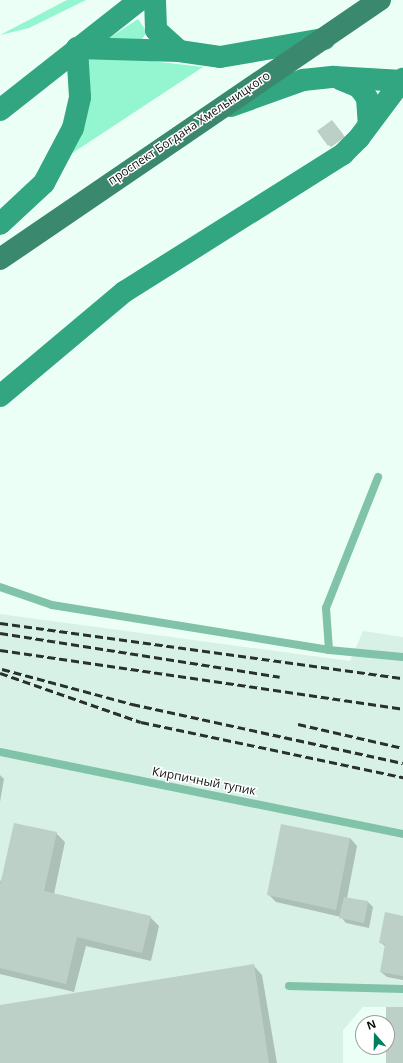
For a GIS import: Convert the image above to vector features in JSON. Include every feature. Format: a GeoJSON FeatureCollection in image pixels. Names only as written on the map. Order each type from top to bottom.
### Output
{"type":"FeatureCollection","features":[{"type":"Feature","properties":{"kind":"main road","name":"проспект Богдана Хмельницкого"},"geometry":{"type":"LineString","coordinates":[[0,259],[212,113],[380,0]]}},
{"type":"Feature","properties":{"kind":"street"},"geometry":{"type":"LineString","coordinates":[[0,110],[140,0]]}},
{"type":"Feature","properties":{"kind":"street"},"geometry":{"type":"LineString","coordinates":[[155,0],[156,30],[179,51]]}},
{"type":"Feature","properties":{"kind":"street"},"geometry":{"type":"LineString","coordinates":[[77,48],[179,51],[220,57],[324,39]]}},
{"type":"Feature","properties":{"kind":"street"},"geometry":{"type":"LineString","coordinates":[[0,224],[44,183],[73,128],[80,97],[77,48]]}},
{"type":"Feature","properties":{"kind":"street"},"geometry":{"type":"LineString","coordinates":[[212,113],[303,80],[334,76],[403,80]]}},
{"type":"Feature","properties":{"kind":"street"},"geometry":{"type":"LineString","coordinates":[[334,76],[359,87],[370,112],[369,124]]}},
{"type":"Feature","properties":{"kind":"street"},"geometry":{"type":"LineString","coordinates":[[0,396],[124,292],[343,154],[369,124],[403,80]]}},
{"type":"Feature","properties":{"kind":"lane"},"geometry":{"type":"LineString","coordinates":[[330,650],[326,608],[378,477]]}},
{"type":"Feature","properties":{"kind":"lane"},"geometry":{"type":"LineString","coordinates":[[0,587],[52,606],[330,650],[403,657]]}},
{"type":"Feature","properties":{"kind":"lane","name":"Кирпичный тупик"},"geometry":{"type":"LineString","coordinates":[[0,752],[403,834]]}},
{"type":"Feature","properties":{"kind":"lane"},"geometry":{"type":"LineString","coordinates":[[289,986],[403,989]]}},
{"type":"Feature","properties":{"kind":"shaded area"},"geometry":{"type":"Polygon","coordinates":[[[0,614],[350,661],[363,631],[403,637],[403,1007],[363,1007],[343,1030],[343,1063],[0,1063],[0,614]]]}},
{"type":"Feature","properties":{"kind":"green space"},"geometry":{"type":"Polygon","coordinates":[[[67,0],[86,0],[29,28],[0,35],[67,0]]]}},
{"type":"Feature","properties":{"kind":"green space"},"geometry":{"type":"Polygon","coordinates":[[[138,19],[147,32],[142,39],[97,46],[138,19]]]}},
{"type":"Feature","properties":{"kind":"green space"},"geometry":{"type":"Polygon","coordinates":[[[84,53],[203,67],[71,154],[84,53]]]}},
{"type":"Feature","properties":{"kind":"building"},"geometry":{"type":"Polygon","coordinates":[[[332,120],[343,134],[328,146],[317,131],[332,120]]]}},
{"type":"Feature","properties":{"kind":"building"},"geometry":{"type":"Polygon","coordinates":[[[14,823],[57,832],[44,891],[151,916],[142,953],[77,937],[66,984],[0,968],[0,885],[14,823]]]}},
{"type":"Feature","properties":{"kind":"building"},"geometry":{"type":"Polygon","coordinates":[[[281,824],[350,838],[336,910],[267,895],[281,824]]]}},
{"type":"Feature","properties":{"kind":"building"},"geometry":{"type":"Polygon","coordinates":[[[344,897],[368,901],[364,923],[339,918],[344,897]]]}},
{"type":"Feature","properties":{"kind":"building"},"geometry":{"type":"Polygon","coordinates":[[[385,912],[403,916],[403,976],[380,972],[385,944],[379,943],[385,912]]]}},
{"type":"Feature","properties":{"kind":"building"},"geometry":{"type":"Polygon","coordinates":[[[254,964],[269,1063],[0,1063],[0,1005],[254,964]]]}},
{"type":"Feature","properties":{"kind":"building"},"geometry":{"type":"Polygon","coordinates":[[[386,1007],[403,1007],[403,1063],[386,1063],[386,1055],[395,1055],[395,1015],[386,1015],[386,1007]]]}},
{"type":"Feature","properties":{"kind":"railway"},"geometry":{"type":"LineString","coordinates":[[0,623],[403,678]]}},
{"type":"Feature","properties":{"kind":"railway"},"geometry":{"type":"LineString","coordinates":[[0,633],[280,677]]}},
{"type":"Feature","properties":{"kind":"railway"},"geometry":{"type":"LineString","coordinates":[[0,650],[403,709]]}},
{"type":"Feature","properties":{"kind":"railway"},"geometry":{"type":"LineString","coordinates":[[2,669],[132,704],[403,763]]}},
{"type":"Feature","properties":{"kind":"railway"},"geometry":{"type":"LineString","coordinates":[[0,673],[141,722],[403,777]]}},
{"type":"Feature","properties":{"kind":"railway"},"geometry":{"type":"LineString","coordinates":[[298,724],[403,748]]}}]}
